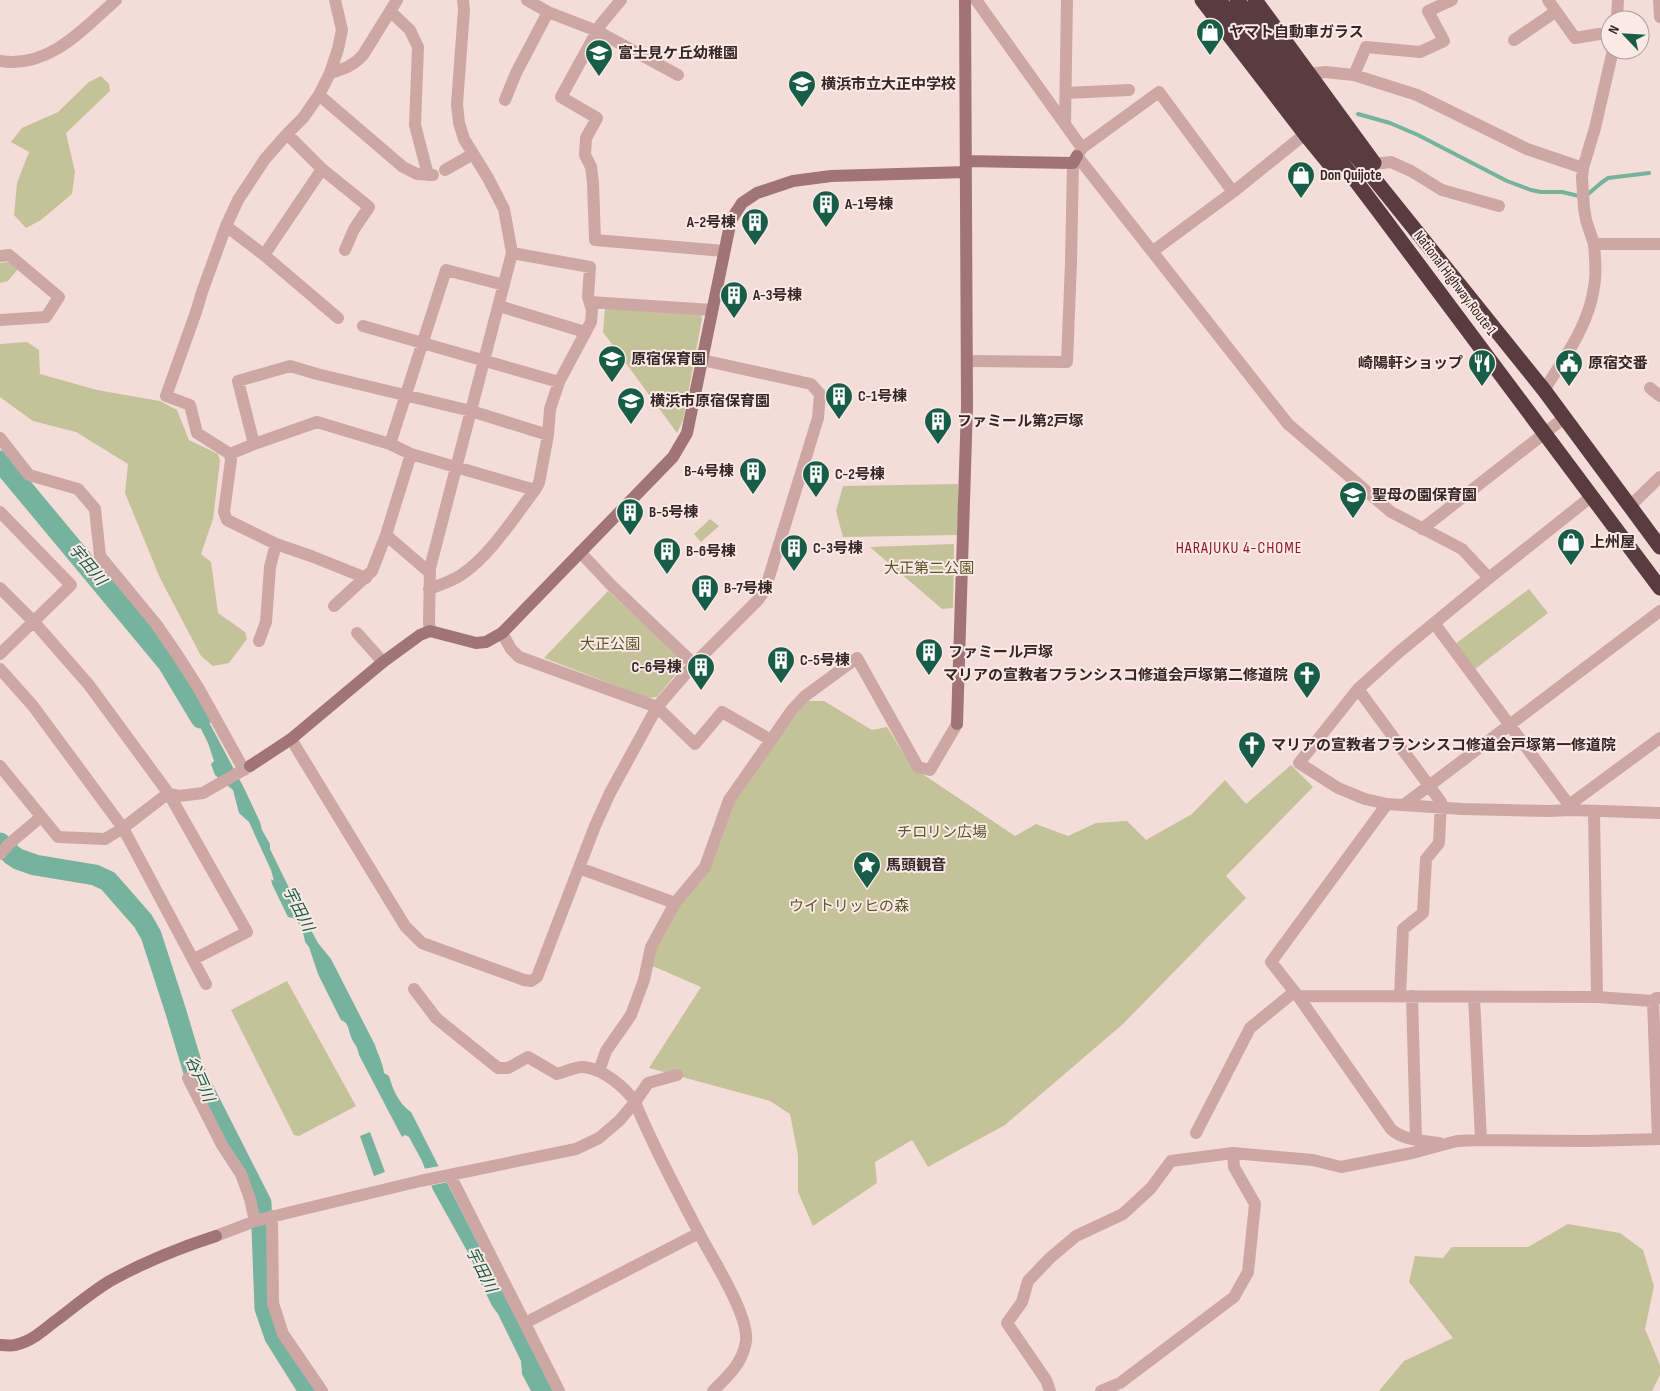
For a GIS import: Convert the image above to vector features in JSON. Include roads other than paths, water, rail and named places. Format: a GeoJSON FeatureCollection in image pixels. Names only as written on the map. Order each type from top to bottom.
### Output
{"type":"FeatureCollection","features":[{"type":"Feature","properties":{"kind":"highway"},"geometry":{"type":"LineString","coordinates":[[1202,0],[1305,134],[1455,312]]}},
{"type":"Feature","properties":{"kind":"highway","name":"National Highway Route 1"},"geometry":{"type":"LineString","coordinates":[[1219,0],[1455,312],[1660,588]]}},
{"type":"Feature","properties":{"kind":"highway","name":"National Highway Route 1"},"geometry":{"type":"LineString","coordinates":[[1237,0],[1339,135],[1544,390],[1660,547]]}},
{"type":"Feature","properties":{"kind":"highway"},"geometry":{"type":"LineString","coordinates":[[1255,0],[1473,300]]}},
{"type":"Feature","properties":{"kind":"street"},"geometry":{"type":"LineString","coordinates":[[0,61],[24,62],[46,55],[75,37],[116,0]]}},
{"type":"Feature","properties":{"kind":"street"},"geometry":{"type":"LineString","coordinates":[[335,0],[342,30],[330,73],[319,95],[303,118],[265,159],[238,200],[226,226],[166,396],[190,405],[197,433],[230,454],[231,460],[224,512],[227,520],[276,544],[366,578]]}},
{"type":"Feature","properties":{"kind":"street"},"geometry":{"type":"LineString","coordinates":[[330,73],[346,68],[363,55],[398,0]]}},
{"type":"Feature","properties":{"kind":"street"},"geometry":{"type":"LineString","coordinates":[[430,631],[429,572],[512,253],[504,209],[464,139],[459,123],[457,104],[464,10],[463,0]]}},
{"type":"Feature","properties":{"kind":"street"},"geometry":{"type":"LineString","coordinates":[[527,0],[548,12],[597,31],[678,75]]}},
{"type":"Feature","properties":{"kind":"street"},"geometry":{"type":"LineString","coordinates":[[621,0],[601,24],[561,97],[597,118],[586,138],[585,155],[591,167],[593,183],[594,240],[724,251]]}},
{"type":"Feature","properties":{"kind":"street"},"geometry":{"type":"LineString","coordinates":[[599,1071],[606,1051],[631,1014],[644,980],[651,947],[675,903],[705,867],[729,800],[792,710],[805,696],[857,658],[918,767],[930,770],[957,724],[967,416],[965,0]]}},
{"type":"Feature","properties":{"kind":"street"},"geometry":{"type":"LineString","coordinates":[[976,0],[1065,124],[1077,155],[1288,424],[1391,512],[1462,549],[1488,578]]}},
{"type":"Feature","properties":{"kind":"street"},"geometry":{"type":"LineString","coordinates":[[1065,124],[1068,0]]}},
{"type":"Feature","properties":{"kind":"street"},"geometry":{"type":"LineString","coordinates":[[1354,75],[1366,47],[1420,52],[1444,41],[1426,5],[1452,0]]}},
{"type":"Feature","properties":{"kind":"street"},"geometry":{"type":"LineString","coordinates":[[1548,0],[1575,38],[1599,34]]}},
{"type":"Feature","properties":{"kind":"street"},"geometry":{"type":"LineString","coordinates":[[1658,0],[1660,17]]}},
{"type":"Feature","properties":{"kind":"street"},"geometry":{"type":"LineString","coordinates":[[391,12],[410,30],[418,47],[415,125],[436,173]]}},
{"type":"Feature","properties":{"kind":"street"},"geometry":{"type":"LineString","coordinates":[[505,100],[516,73],[548,12]]}},
{"type":"Feature","properties":{"kind":"street"},"geometry":{"type":"LineString","coordinates":[[1514,40],[1555,12]]}},
{"type":"Feature","properties":{"kind":"street"},"geometry":{"type":"LineString","coordinates":[[1544,390],[1580,331],[1592,300],[1595,284],[1594,244],[1584,208],[1583,168],[1595,128],[1610,60]]}},
{"type":"Feature","properties":{"kind":"street"},"geometry":{"type":"LineString","coordinates":[[1310,74],[1325,72],[1354,75],[1417,95],[1527,149],[1583,168]]}},
{"type":"Feature","properties":{"kind":"street"},"geometry":{"type":"LineString","coordinates":[[1066,94],[1129,90]]}},
{"type":"Feature","properties":{"kind":"street"},"geometry":{"type":"LineString","coordinates":[[0,766],[58,837],[105,839],[169,794],[179,796],[203,793],[291,739],[383,662],[420,635],[430,631],[476,643],[486,642],[502,633],[666,464],[682,444],[687,433],[731,220],[742,203],[757,194],[793,181],[831,176],[966,167],[1077,155],[1159,92],[1233,192]]}},
{"type":"Feature","properties":{"kind":"street"},"geometry":{"type":"LineString","coordinates":[[319,95],[367,138],[403,167],[416,174],[436,173],[473,154]]}},
{"type":"Feature","properties":{"kind":"street"},"geometry":{"type":"LineString","coordinates":[[287,134],[322,169],[370,207],[354,229],[345,250]]}},
{"type":"Feature","properties":{"kind":"street"},"geometry":{"type":"LineString","coordinates":[[1153,251],[1233,192],[1305,134]]}},
{"type":"Feature","properties":{"kind":"street"},"geometry":{"type":"LineString","coordinates":[[967,361],[1067,362],[1077,155]]}},
{"type":"Feature","properties":{"kind":"street"},"geometry":{"type":"LineString","coordinates":[[1374,164],[1392,162],[1442,190],[1499,206]]}},
{"type":"Feature","properties":{"kind":"street"},"geometry":{"type":"LineString","coordinates":[[264,254],[322,169]]}},
{"type":"Feature","properties":{"kind":"street"},"geometry":{"type":"LineString","coordinates":[[226,226],[264,254],[338,318]]}},
{"type":"Feature","properties":{"kind":"street"},"geometry":{"type":"LineString","coordinates":[[1594,244],[1660,244]]}},
{"type":"Feature","properties":{"kind":"street"},"geometry":{"type":"LineString","coordinates":[[429,589],[459,576],[484,555],[535,490],[539,483],[548,435],[550,408],[559,382],[591,322],[592,310],[588,297],[590,267],[512,253]]}},
{"type":"Feature","properties":{"kind":"street"},"geometry":{"type":"LineString","coordinates":[[0,256],[9,255],[59,297],[46,316],[0,320]]}},
{"type":"Feature","properties":{"kind":"street"},"geometry":{"type":"LineString","coordinates":[[390,444],[446,270],[504,286]]}},
{"type":"Feature","properties":{"kind":"street"},"geometry":{"type":"LineString","coordinates":[[590,302],[712,310]]}},
{"type":"Feature","properties":{"kind":"street"},"geometry":{"type":"LineString","coordinates":[[499,306],[585,332]]}},
{"type":"Feature","properties":{"kind":"street"},"geometry":{"type":"LineString","coordinates":[[364,326],[559,382]]}},
{"type":"Feature","properties":{"kind":"street"},"geometry":{"type":"LineString","coordinates":[[291,739],[406,926],[422,943],[524,980],[531,981],[537,977],[541,971],[595,826],[610,793],[657,707],[694,664],[758,600],[765,590],[818,418],[820,394],[811,384],[702,360]]}},
{"type":"Feature","properties":{"kind":"street"},"geometry":{"type":"LineString","coordinates":[[254,444],[238,382],[290,366],[471,411],[548,435]]}},
{"type":"Feature","properties":{"kind":"street"},"geometry":{"type":"LineString","coordinates":[[1422,529],[1564,418]]}},
{"type":"Feature","properties":{"kind":"street"},"geometry":{"type":"LineString","coordinates":[[230,454],[317,422],[390,444],[411,454],[535,490]]}},
{"type":"Feature","properties":{"kind":"street"},"geometry":{"type":"LineString","coordinates":[[0,438],[29,475],[78,489],[95,509],[100,556],[156,624],[178,656],[199,689],[243,770]]}},
{"type":"Feature","properties":{"kind":"street"},"geometry":{"type":"LineString","coordinates":[[334,606],[372,571],[386,535],[411,454]]}},
{"type":"Feature","properties":{"kind":"street"},"geometry":{"type":"LineString","coordinates":[[1630,506],[1660,477]]}},
{"type":"Feature","properties":{"kind":"street"},"geometry":{"type":"LineString","coordinates":[[1592,496],[1488,578],[1358,689],[1299,763],[1338,788],[1365,799],[1387,804],[1440,808],[1549,811],[1570,808],[1660,814]]}},
{"type":"Feature","properties":{"kind":"street"},"geometry":{"type":"LineString","coordinates":[[0,512],[72,585],[0,654]]}},
{"type":"Feature","properties":{"kind":"street"},"geometry":{"type":"LineString","coordinates":[[386,535],[429,572]]}},
{"type":"Feature","properties":{"kind":"street"},"geometry":{"type":"LineString","coordinates":[[259,641],[266,622],[270,567],[276,544]]}},
{"type":"Feature","properties":{"kind":"street"},"geometry":{"type":"LineString","coordinates":[[580,552],[611,585],[694,664]]}},
{"type":"Feature","properties":{"kind":"street"},"geometry":{"type":"LineString","coordinates":[[0,588],[34,622],[89,685],[169,794],[247,932],[194,959]]}},
{"type":"Feature","properties":{"kind":"street"},"geometry":{"type":"LineString","coordinates":[[1405,804],[1660,611]]}},
{"type":"Feature","properties":{"kind":"street"},"geometry":{"type":"LineString","coordinates":[[1434,623],[1570,808]]}},
{"type":"Feature","properties":{"kind":"street"},"geometry":{"type":"LineString","coordinates":[[502,633],[511,649],[519,657],[657,707],[694,744],[722,712],[771,740]]}},
{"type":"Feature","properties":{"kind":"street"},"geometry":{"type":"LineString","coordinates":[[357,634],[383,662]]}},
{"type":"Feature","properties":{"kind":"street"},"geometry":{"type":"LineString","coordinates":[[0,669],[33,706],[123,828],[206,984]]}},
{"type":"Feature","properties":{"kind":"street"},"geometry":{"type":"LineString","coordinates":[[1358,689],[1441,802],[1439,843],[1426,859],[1423,913],[1403,930],[1416,1140]]}},
{"type":"Feature","properties":{"kind":"street"},"geometry":{"type":"LineString","coordinates":[[1570,808],[1660,738]]}},
{"type":"Feature","properties":{"kind":"street"},"geometry":{"type":"LineString","coordinates":[[1387,804],[1272,962],[1391,1129],[1398,1136],[1444,1143]]}},
{"type":"Feature","properties":{"kind":"street"},"geometry":{"type":"LineString","coordinates":[[1594,811],[1597,997]]}},
{"type":"Feature","properties":{"kind":"street"},"geometry":{"type":"LineString","coordinates":[[0,854],[41,817]]}},
{"type":"Feature","properties":{"kind":"street"},"geometry":{"type":"LineString","coordinates":[[579,868],[675,903]]}},
{"type":"Feature","properties":{"kind":"street"},"geometry":{"type":"LineString","coordinates":[[414,989],[436,1018],[498,1068],[508,1068],[528,1057],[557,1074],[582,1066],[599,1071],[620,1086],[635,1102],[699,1233],[740,1311],[746,1330],[746,1342],[742,1357],[734,1370],[714,1391]]}},
{"type":"Feature","properties":{"kind":"street"},"geometry":{"type":"LineString","coordinates":[[1050,1391],[1046,1380],[1007,1323],[1022,1302],[1028,1281],[1050,1258],[1076,1236],[1123,1214],[1151,1188],[1171,1161],[1233,1153],[1313,1160],[1341,1167],[1412,1153],[1457,1141],[1659,1139],[1657,1000],[1597,997],[1296,994],[1250,1028],[1196,1132]]}},
{"type":"Feature","properties":{"kind":"street"},"geometry":{"type":"LineString","coordinates":[[1474,997],[1481,1140]]}},
{"type":"Feature","properties":{"kind":"street"},"geometry":{"type":"LineString","coordinates":[[0,1345],[14,1346],[25,1342],[37,1335],[86,1296],[144,1263],[264,1218],[420,1181],[576,1149],[599,1138],[619,1121],[648,1083],[677,1075]]}},
{"type":"Feature","properties":{"kind":"street"},"geometry":{"type":"LineString","coordinates":[[188,1078],[222,1145],[240,1174],[250,1199],[264,1218],[273,1303],[283,1334],[322,1391]]}},
{"type":"Feature","properties":{"kind":"street"},"geometry":{"type":"LineString","coordinates":[[1101,1391],[1120,1383],[1234,1297],[1248,1272],[1255,1204],[1234,1167],[1233,1153]]}},
{"type":"Feature","properties":{"kind":"street"},"geometry":{"type":"LineString","coordinates":[[447,1176],[560,1391]]}},
{"type":"Feature","properties":{"kind":"street"},"geometry":{"type":"LineString","coordinates":[[525,1323],[699,1233]]}},
{"type":"Feature","properties":{"kind":"water"},"geometry":{"type":"Polygon","coordinates":[[[185,687],[211,726],[245,790],[270,844],[270,849],[292,894],[302,907],[303,915],[318,943],[331,959],[375,1045],[384,1073],[389,1076],[400,1101],[411,1112],[553,1391],[531,1391],[522,1374],[521,1361],[498,1314],[492,1306],[471,1258],[433,1190],[422,1161],[409,1137],[405,1135],[402,1137],[359,1055],[347,1025],[341,1020],[318,974],[298,922],[288,917],[272,884],[271,879],[274,881],[271,870],[249,822],[239,813],[233,790],[215,775],[211,764],[214,761],[208,743],[194,715],[185,687]]]}},
{"type":"Feature","properties":{"kind":"water"},"geometry":{"type":"Polygon","coordinates":[[[370,1132],[385,1172],[374,1176],[360,1136],[370,1132]]]}},
{"type":"Feature","properties":{"kind":"waterway"},"geometry":{"type":"LineString","coordinates":[[1358,114],[1390,123],[1418,135],[1507,181],[1531,190],[1562,192],[1579,196]]}},
{"type":"Feature","properties":{"kind":"waterway"},"geometry":{"type":"LineString","coordinates":[[1587,195],[1608,178],[1649,173]]}},
{"type":"Feature","properties":{"kind":"waterway","name":"宇田川"},"geometry":{"type":"LineString","coordinates":[[0,461],[168,663],[201,718]]}},
{"type":"Feature","properties":{"kind":"waterway","name":"谷戸川"},"geometry":{"type":"LineString","coordinates":[[0,843],[18,859],[35,865],[95,875],[108,881],[143,921],[151,935],[193,1069],[261,1203],[265,1308],[275,1337],[309,1391]]}},
{"type":"Feature","properties":{"kind":"place","name":"ヤマト自動車ガラス"},"geometry":{"type":"Point","coordinates":[1210,56]}},
{"type":"Feature","properties":{"kind":"place","name":"富士見ケ丘幼稚園"},"geometry":{"type":"Point","coordinates":[599,77]}},
{"type":"Feature","properties":{"kind":"place","name":"横浜市立大正中学校"},"geometry":{"type":"Point","coordinates":[802,108]}},
{"type":"Feature","properties":{"kind":"place","name":"Don Quijote"},"geometry":{"type":"Point","coordinates":[1301,199]}},
{"type":"Feature","properties":{"kind":"place","name":"A-1号棟"},"geometry":{"type":"Point","coordinates":[826,228]}},
{"type":"Feature","properties":{"kind":"place","name":"A-2号棟"},"geometry":{"type":"Point","coordinates":[755,246]}},
{"type":"Feature","properties":{"kind":"place","name":"A-3号棟"},"geometry":{"type":"Point","coordinates":[734,319]}},
{"type":"Feature","properties":{"kind":"place","name":"原宿保育園"},"geometry":{"type":"Point","coordinates":[612,383]}},
{"type":"Feature","properties":{"kind":"place","name":"崎陽軒ショップ"},"geometry":{"type":"Point","coordinates":[1482,387]}},
{"type":"Feature","properties":{"kind":"place","name":"原宿交番"},"geometry":{"type":"Point","coordinates":[1569,387]}},
{"type":"Feature","properties":{"kind":"place","name":"C-1号棟"},"geometry":{"type":"Point","coordinates":[839,420]}},
{"type":"Feature","properties":{"kind":"place","name":"横浜市原宿保育園"},"geometry":{"type":"Point","coordinates":[631,425]}},
{"type":"Feature","properties":{"kind":"place","name":"ファミール第2戸塚"},"geometry":{"type":"Point","coordinates":[938,445]}},
{"type":"Feature","properties":{"kind":"place","name":"B-4号棟"},"geometry":{"type":"Point","coordinates":[753,495]}},
{"type":"Feature","properties":{"kind":"place","name":"C-2号棟"},"geometry":{"type":"Point","coordinates":[816,498]}},
{"type":"Feature","properties":{"kind":"place","name":"聖母の園保育園"},"geometry":{"type":"Point","coordinates":[1353,519]}},
{"type":"Feature","properties":{"kind":"place","name":"B-5号棟"},"geometry":{"type":"Point","coordinates":[630,536]}},
{"type":"Feature","properties":{"kind":"place","name":"上州屋"},"geometry":{"type":"Point","coordinates":[1571,566]}},
{"type":"Feature","properties":{"kind":"place","name":"C-3号棟"},"geometry":{"type":"Point","coordinates":[794,572]}},
{"type":"Feature","properties":{"kind":"place","name":"B-6号棟"},"geometry":{"type":"Point","coordinates":[667,575]}},
{"type":"Feature","properties":{"kind":"place","name":"B-7号棟"},"geometry":{"type":"Point","coordinates":[705,612]}},
{"type":"Feature","properties":{"kind":"place","name":"ファミール戸塚"},"geometry":{"type":"Point","coordinates":[929,676]}},
{"type":"Feature","properties":{"kind":"place","name":"C-5号棟"},"geometry":{"type":"Point","coordinates":[781,684]}},
{"type":"Feature","properties":{"kind":"place","name":"C-6号棟"},"geometry":{"type":"Point","coordinates":[701,691]}},
{"type":"Feature","properties":{"kind":"place","name":"マリアの宣教者フランシスコ修道会戸塚第二修道院"},"geometry":{"type":"Point","coordinates":[1307,699]}},
{"type":"Feature","properties":{"kind":"place","name":"マリアの宣教者フランシスコ修道会戸塚第一修道院"},"geometry":{"type":"Point","coordinates":[1252,769]}},
{"type":"Feature","properties":{"kind":"place","name":"馬頭観音"},"geometry":{"type":"Point","coordinates":[867,889]}},
{"type":"Feature","properties":{"kind":"district","name":"HARAJUKU 4-CHOME"},"geometry":{"type":"Point","coordinates":[1239,548]}},
{"type":"Feature","properties":{"kind":"park label","name":"大正第二公園"},"geometry":{"type":"Point","coordinates":[929,568]}},
{"type":"Feature","properties":{"kind":"park label","name":"大正公園"},"geometry":{"type":"Point","coordinates":[610,644]}},
{"type":"Feature","properties":{"kind":"park label","name":"チロリン広場"},"geometry":{"type":"Point","coordinates":[942,832]}},
{"type":"Feature","properties":{"kind":"park label","name":"ウイトリッヒの森"},"geometry":{"type":"Point","coordinates":[849,906]}}]}
